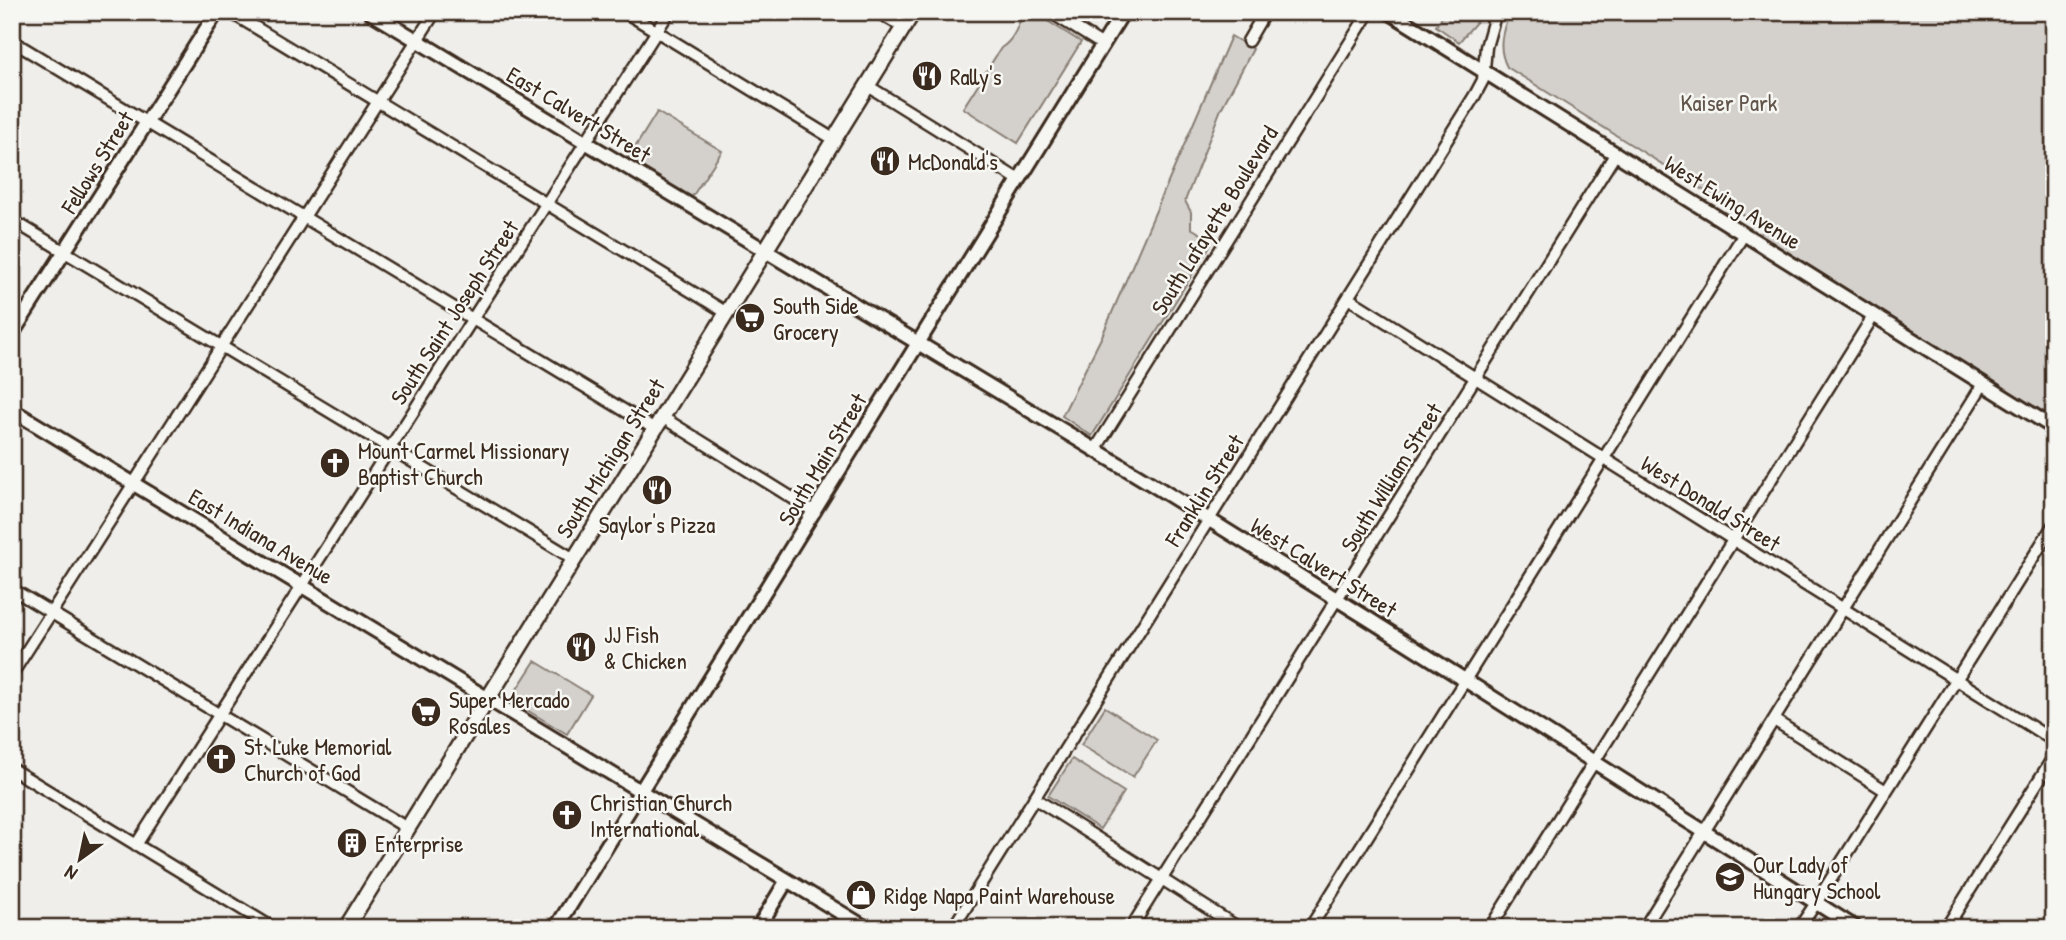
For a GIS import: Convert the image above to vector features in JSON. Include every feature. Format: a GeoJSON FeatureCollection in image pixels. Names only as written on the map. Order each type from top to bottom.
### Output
{"type":"FeatureCollection","features":[{"type":"Feature","properties":{"kind":"main road","name":"South Michigan Street"},"geometry":{"type":"LineString","coordinates":[[345,928],[913,12]]}},
{"type":"Feature","properties":{"kind":"street","name":"Fellows Street"},"geometry":{"type":"LineString","coordinates":[[12,334],[217,12]]}},
{"type":"Feature","properties":{"kind":"street"},"geometry":{"type":"LineString","coordinates":[[230,12],[727,313]]}},
{"type":"Feature","properties":{"kind":"street","name":"East Calvert Street"},"geometry":{"type":"LineString","coordinates":[[370,12],[765,251]]}},
{"type":"Feature","properties":{"kind":"street"},"geometry":{"type":"LineString","coordinates":[[12,674],[435,12]]}},
{"type":"Feature","properties":{"kind":"street"},"geometry":{"type":"LineString","coordinates":[[625,12],[835,140]]}},
{"type":"Feature","properties":{"kind":"street","name":"South Saint Joseph Street"},"geometry":{"type":"LineString","coordinates":[[136,845],[669,12]]}},
{"type":"Feature","properties":{"kind":"street"},"geometry":{"type":"LineString","coordinates":[[878,12],[903,27]]}},
{"type":"Feature","properties":{"kind":"street"},"geometry":{"type":"LineString","coordinates":[[1050,12],[1103,45]]}},
{"type":"Feature","properties":{"kind":"street","name":"South Main Street"},"geometry":{"type":"LineString","coordinates":[[556,928],[1123,12]]}},
{"type":"Feature","properties":{"kind":"street"},"geometry":{"type":"LineString","coordinates":[[1248,41],[1265,12]]}},
{"type":"Feature","properties":{"kind":"street","name":"South Lafayette Boulevard"},"geometry":{"type":"LineString","coordinates":[[1095,450],[1369,12]]}},
{"type":"Feature","properties":{"kind":"street","name":"West Ewing Avenue"},"geometry":{"type":"LineString","coordinates":[[1389,12],[2054,428]]}},
{"type":"Feature","properties":{"kind":"street","name":"Franklin Street"},"geometry":{"type":"LineString","coordinates":[[953,928],[1475,95],[1483,80],[1489,36],[1496,12]]}},
{"type":"Feature","properties":{"kind":"street"},"geometry":{"type":"LineString","coordinates":[[12,41],[472,319],[815,512]]}},
{"type":"Feature","properties":{"kind":"street"},"geometry":{"type":"LineString","coordinates":[[868,86],[1019,180]]}},
{"type":"Feature","properties":{"kind":"street","name":"South William Street"},"geometry":{"type":"LineString","coordinates":[[1131,928],[1616,153]]}},
{"type":"Feature","properties":{"kind":"street"},"geometry":{"type":"LineString","coordinates":[[12,220],[574,559]]}},
{"type":"Feature","properties":{"kind":"street"},"geometry":{"type":"LineString","coordinates":[[1310,928],[1744,234]]}},
{"type":"Feature","properties":{"kind":"street","name":"West Calvert Street"},"geometry":{"type":"LineString","coordinates":[[765,251],[1337,600],[1856,928]]}},
{"type":"Feature","properties":{"kind":"street","name":"West Donald Street"},"geometry":{"type":"LineString","coordinates":[[1348,298],[2054,741]]}},
{"type":"Feature","properties":{"kind":"street"},"geometry":{"type":"LineString","coordinates":[[1490,928],[1874,315]]}},
{"type":"Feature","properties":{"kind":"street"},"geometry":{"type":"LineString","coordinates":[[1644,928],[1983,384]]}},
{"type":"Feature","properties":{"kind":"street","name":"East Indiana Avenue"},"geometry":{"type":"LineString","coordinates":[[12,410],[866,928]]}},
{"type":"Feature","properties":{"kind":"street"},"geometry":{"type":"LineString","coordinates":[[1799,928],[2054,524]]}},
{"type":"Feature","properties":{"kind":"street"},"geometry":{"type":"LineString","coordinates":[[12,589],[407,828]]}},
{"type":"Feature","properties":{"kind":"street"},"geometry":{"type":"LineString","coordinates":[[1774,720],[1886,791]]}},
{"type":"Feature","properties":{"kind":"street"},"geometry":{"type":"LineString","coordinates":[[1946,928],[2054,755]]}},
{"type":"Feature","properties":{"kind":"street"},"geometry":{"type":"LineString","coordinates":[[12,769],[273,928]]}},
{"type":"Feature","properties":{"kind":"street"},"geometry":{"type":"LineString","coordinates":[[1034,798],[1239,928]]}},
{"type":"Feature","properties":{"kind":"street"},"geometry":{"type":"LineString","coordinates":[[758,928],[787,880]]}},
{"type":"Feature","properties":{"kind":"green space"},"geometry":{"type":"Polygon","coordinates":[[[1023,12],[1033,12],[1081,42],[1018,143],[963,108],[1001,48],[1012,37],[1023,12]]]}},
{"type":"Feature","properties":{"kind":"green space"},"geometry":{"type":"Polygon","coordinates":[[[1445,12],[1485,12],[1459,42],[1436,26],[1445,12]]]}},
{"type":"Feature","properties":{"kind":"green space","name":"Kaiser Park"},"geometry":{"type":"Polygon","coordinates":[[[1510,12],[2054,12],[2054,419],[1760,235],[1764,228],[1507,67],[1502,53],[1502,40],[1510,12]]]}},
{"type":"Feature","properties":{"kind":"green space"},"geometry":{"type":"Polygon","coordinates":[[[1231,36],[1253,49],[1221,109],[1185,201],[1191,212],[1191,228],[1213,241],[1092,436],[1062,416],[1102,336],[1231,36]]]}},
{"type":"Feature","properties":{"kind":"green space"},"geometry":{"type":"Polygon","coordinates":[[[657,112],[722,151],[692,197],[628,159],[657,112]]]}},
{"type":"Feature","properties":{"kind":"green space"},"geometry":{"type":"Polygon","coordinates":[[[535,661],[591,695],[567,734],[510,700],[535,661]]]}},
{"type":"Feature","properties":{"kind":"green space"},"geometry":{"type":"Polygon","coordinates":[[[1105,707],[1157,740],[1133,777],[1081,745],[1105,707]]]}},
{"type":"Feature","properties":{"kind":"green space"},"geometry":{"type":"Polygon","coordinates":[[[1072,759],[1124,792],[1100,829],[1048,796],[1072,759]]]}},
{"type":"Feature","properties":{"kind":"place","name":"Rally's"},"geometry":{"type":"Point","coordinates":[927,76]}},
{"type":"Feature","properties":{"kind":"place","name":"McDonald's"},"geometry":{"type":"Point","coordinates":[885,161]}},
{"type":"Feature","properties":{"kind":"place","name":"South Side Grocery"},"geometry":{"type":"Point","coordinates":[750,318]}},
{"type":"Feature","properties":{"kind":"place","name":"Mount Carmel Missionary Baptist Church"},"geometry":{"type":"Point","coordinates":[335,463]}},
{"type":"Feature","properties":{"kind":"place","name":"Saylor's Pizza"},"geometry":{"type":"Point","coordinates":[657,490]}},
{"type":"Feature","properties":{"kind":"place","name":"JJ Fish & Chicken"},"geometry":{"type":"Point","coordinates":[581,647]}},
{"type":"Feature","properties":{"kind":"place","name":"Super Mercado Rosales"},"geometry":{"type":"Point","coordinates":[426,712]}},
{"type":"Feature","properties":{"kind":"place","name":"St. Luke Memorial Church of God"},"geometry":{"type":"Point","coordinates":[221,759]}},
{"type":"Feature","properties":{"kind":"place","name":"Christian Church International"},"geometry":{"type":"Point","coordinates":[567,815]}},
{"type":"Feature","properties":{"kind":"place","name":"Enterprise"},"geometry":{"type":"Point","coordinates":[352,843]}},
{"type":"Feature","properties":{"kind":"place","name":"Our Lady of Hungary School"},"geometry":{"type":"Point","coordinates":[1730,877]}},
{"type":"Feature","properties":{"kind":"place","name":"Ridge Napa Paint Warehouse"},"geometry":{"type":"Point","coordinates":[861,895]}}]}
